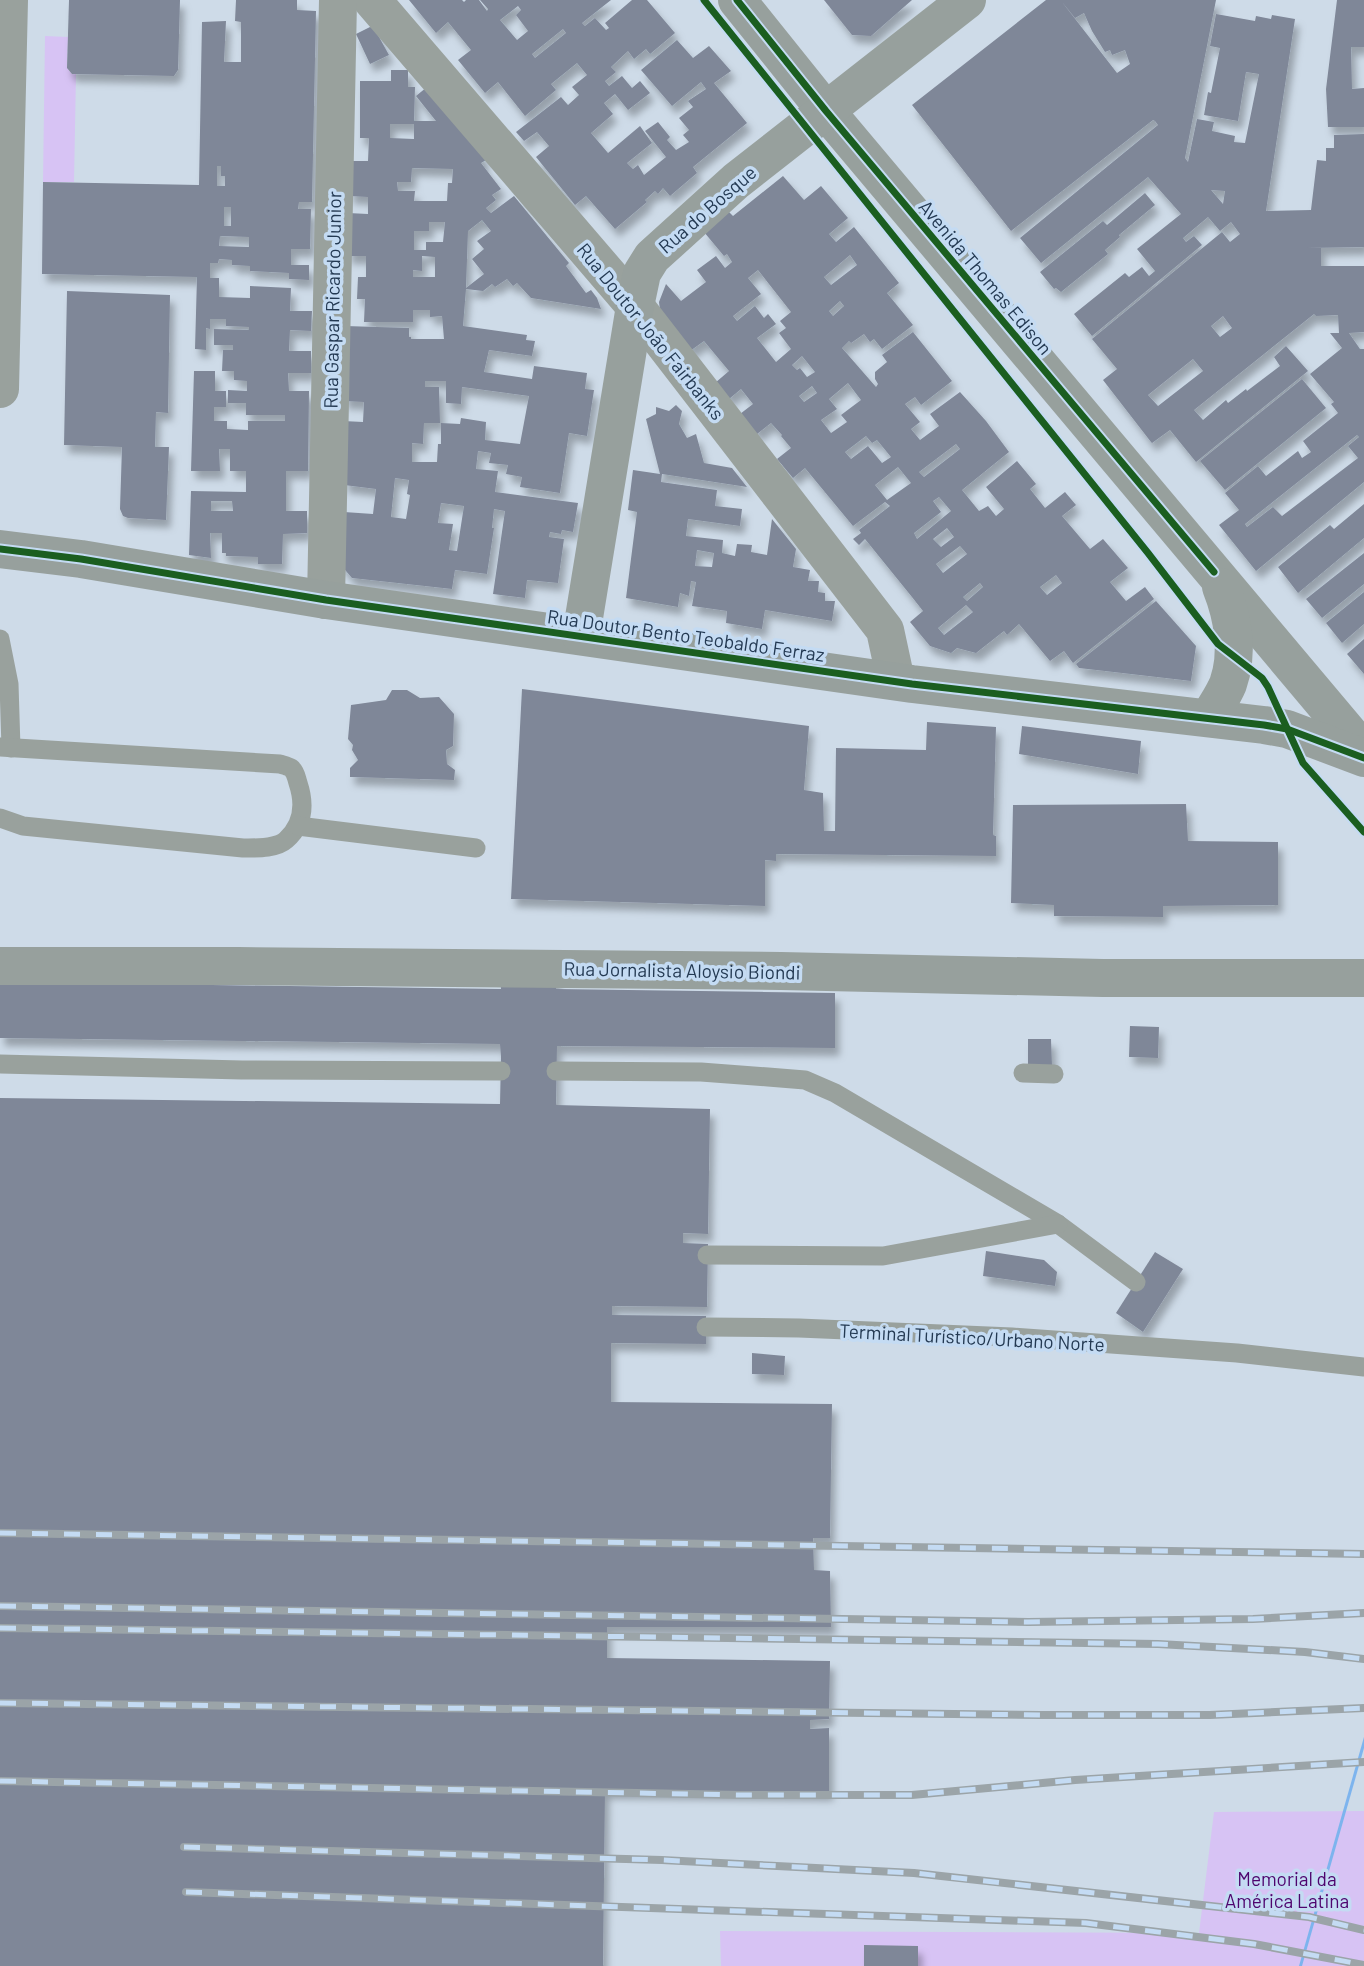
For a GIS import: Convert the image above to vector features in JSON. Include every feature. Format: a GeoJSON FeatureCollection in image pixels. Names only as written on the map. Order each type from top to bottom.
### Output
{"type":"FeatureCollection","features":[{"type":"Feature","properties":{"kind":"street"},"geometry":{"type":"LineString","coordinates":[[0,389],[9,0]]}},
{"type":"Feature","properties":{"kind":"street","name":"Rua Gaspar Ricardo Junior"},"geometry":{"type":"LineString","coordinates":[[326,600],[338,0]]}},
{"type":"Feature","properties":{"kind":"street","name":"Rua Doutor João Fairbanks"},"geometry":{"type":"LineString","coordinates":[[372,0],[635,306],[885,630],[896,681]]}},
{"type":"Feature","properties":{"kind":"street","name":"Avenida Thomas Edison"},"geometry":{"type":"LineString","coordinates":[[737,0],[826,111],[1364,751]]}},
{"type":"Feature","properties":{"kind":"street","name":"Rua do Bosque"},"geometry":{"type":"LineString","coordinates":[[581,636],[642,273],[652,257],[736,181],[967,0]]}},
{"type":"Feature","properties":{"kind":"street","name":"Rua Doutor Bento Teobaldo Ferraz"},"geometry":{"type":"LineString","coordinates":[[0,550],[81,559],[326,600],[896,681],[1287,729],[1364,758]]}},
{"type":"Feature","properties":{"kind":"street"},"geometry":{"type":"LineString","coordinates":[[1209,718],[1227,685],[1234,656],[1230,615],[1214,572]]}},
{"type":"Feature","properties":{"kind":"street","name":"Rua Jornalista Aloysio Biondi"},"geometry":{"type":"LineString","coordinates":[[0,966],[279,966],[1102,978],[1364,978]]}},
{"type":"Feature","properties":{"kind":"lane"},"geometry":{"type":"LineString","coordinates":[[0,639],[9,684],[5,747],[264,762],[289,767],[295,772],[302,796],[302,812],[298,825],[285,842],[266,847],[243,848],[23,826],[0,818]]}},
{"type":"Feature","properties":{"kind":"lane"},"geometry":{"type":"LineString","coordinates":[[298,825],[476,848]]}},
{"type":"Feature","properties":{"kind":"lane"},"geometry":{"type":"LineString","coordinates":[[0,1064],[242,1070],[500,1071]]}},
{"type":"Feature","properties":{"kind":"lane"},"geometry":{"type":"LineString","coordinates":[[556,1071],[701,1072],[805,1080],[835,1093],[1058,1224],[1136,1282]]}},
{"type":"Feature","properties":{"kind":"lane"},"geometry":{"type":"LineString","coordinates":[[1023,1073],[1054,1074]]}},
{"type":"Feature","properties":{"kind":"lane"},"geometry":{"type":"LineString","coordinates":[[707,1255],[883,1256],[1058,1224]]}},
{"type":"Feature","properties":{"kind":"lane","name":"Terminal Turístico/Urbano Norte"},"geometry":{"type":"LineString","coordinates":[[706,1327],[1013,1337],[1237,1353],[1364,1367]]}},
{"type":"Feature","properties":{"kind":"green space"},"geometry":{"type":"Polygon","coordinates":[[[45,36],[68,37],[67,67],[72,74],[76,74],[74,182],[43,182],[45,36]]]}},
{"type":"Feature","properties":{"kind":"green space","name":"Memorial da América Latina"},"geometry":{"type":"Polygon","coordinates":[[[1364,1811],[1364,1966],[721,1966],[720,1931],[1199,1933],[1214,1812],[1364,1811]]]}},
{"type":"Feature","properties":{"kind":"water"},"geometry":{"type":"Polygon","coordinates":[[[1364,1737],[1364,1748],[1302,1966],[1299,1966],[1364,1737]]]}},
{"type":"Feature","properties":{"kind":"building"},"geometry":{"type":"Polygon","coordinates":[[[69,0],[180,0],[178,70],[174,76],[72,74],[67,68],[69,0]]]}},
{"type":"Feature","properties":{"kind":"building"},"geometry":{"type":"Polygon","coordinates":[[[236,0],[297,0],[297,10],[316,11],[312,202],[299,202],[298,209],[311,209],[310,249],[291,249],[291,265],[309,265],[309,280],[289,279],[289,273],[250,271],[250,266],[232,265],[232,260],[219,259],[218,263],[210,263],[210,278],[219,278],[219,297],[250,298],[250,286],[291,288],[290,311],[312,311],[311,331],[290,330],[289,351],[311,351],[311,373],[288,373],[289,391],[309,391],[308,471],[286,471],[286,511],[307,511],[307,533],[283,534],[282,564],[258,564],[258,557],[226,556],[226,553],[222,553],[222,533],[210,533],[211,558],[189,555],[191,491],[246,492],[246,471],[230,471],[230,449],[219,449],[220,471],[191,471],[194,371],[215,371],[215,391],[226,391],[226,407],[214,407],[214,421],[227,421],[227,429],[248,430],[248,421],[285,421],[285,415],[246,415],[246,403],[228,403],[228,390],[247,391],[247,381],[234,380],[234,371],[222,371],[223,350],[233,350],[233,345],[214,345],[214,329],[249,330],[249,327],[226,326],[226,319],[210,319],[210,329],[206,328],[206,350],[195,349],[197,277],[42,274],[43,182],[199,185],[202,22],[226,21],[224,62],[241,62],[241,22],[235,21],[236,0]],[[217,166],[217,186],[225,186],[221,166],[217,166]],[[224,207],[224,226],[231,226],[231,207],[224,207]],[[220,236],[219,246],[249,247],[249,237],[220,236]],[[211,501],[211,511],[233,511],[232,501],[211,501]]]}},
{"type":"Feature","properties":{"kind":"building"},"geometry":{"type":"Polygon","coordinates":[[[409,0],[479,0],[487,11],[480,0],[611,0],[582,23],[585,26],[595,18],[606,30],[609,28],[605,23],[632,0],[647,0],[675,33],[650,54],[646,49],[634,59],[628,51],[611,67],[616,72],[605,81],[609,86],[622,76],[632,88],[640,81],[650,93],[628,110],[615,94],[604,103],[613,114],[591,133],[608,153],[640,126],[652,143],[627,163],[633,169],[638,165],[644,175],[666,157],[645,131],[658,122],[670,137],[667,140],[676,150],[689,142],[683,135],[689,130],[679,118],[693,107],[688,101],[706,89],[701,82],[672,106],[641,70],[677,40],[693,58],[709,46],[731,71],[714,83],[747,123],[693,167],[697,173],[670,196],[663,188],[658,194],[655,191],[645,200],[647,202],[615,229],[586,196],[575,205],[536,157],[549,146],[537,132],[524,141],[516,132],[561,97],[568,105],[579,95],[572,87],[587,75],[577,63],[551,84],[556,90],[525,116],[498,82],[485,93],[458,60],[471,50],[448,22],[436,33],[409,0]],[[518,6],[500,20],[517,40],[528,31],[516,15],[521,10],[518,6]],[[563,29],[532,54],[535,58],[566,33],[563,29]]]}},
{"type":"Feature","properties":{"kind":"building"},"geometry":{"type":"Polygon","coordinates":[[[824,0],[912,0],[871,36],[852,35],[824,0]]]}},
{"type":"Feature","properties":{"kind":"building"},"geometry":{"type":"Polygon","coordinates":[[[1046,0],[1216,0],[1185,158],[1188,162],[1197,119],[1214,122],[1212,131],[1235,136],[1234,142],[1245,143],[1259,74],[1246,72],[1238,121],[1204,115],[1220,48],[1210,46],[1216,14],[1255,21],[1256,16],[1271,19],[1272,15],[1295,19],[1266,211],[1311,210],[1317,160],[1326,161],[1326,148],[1334,148],[1334,135],[1364,134],[1364,247],[1307,248],[1321,248],[1321,266],[1364,266],[1364,332],[1349,333],[1360,349],[1364,349],[1364,482],[1256,571],[1219,525],[1239,510],[1225,493],[1258,466],[1266,476],[1298,451],[1302,458],[1311,452],[1303,441],[1338,413],[1331,404],[1334,402],[1310,374],[1342,348],[1330,333],[1339,333],[1338,315],[1314,314],[1194,410],[1203,420],[1226,400],[1228,403],[1246,389],[1247,391],[1280,366],[1274,357],[1286,346],[1308,371],[1196,462],[1170,430],[1152,443],[1103,380],[1117,369],[1092,339],[1222,232],[1230,242],[1240,234],[1231,222],[1220,231],[1208,217],[1183,238],[1186,242],[1194,236],[1202,245],[1092,336],[1074,314],[1125,273],[1129,277],[1142,267],[1149,276],[1155,271],[1137,249],[1181,214],[1148,177],[1041,263],[1020,238],[1158,125],[1155,121],[1011,231],[912,105],[1046,0]],[[1062,2],[1117,73],[1130,64],[1125,50],[1112,55],[1110,50],[1105,52],[1084,13],[1075,18],[1062,2]],[[1211,190],[1223,204],[1225,191],[1211,190]],[[1223,316],[1211,326],[1220,337],[1232,328],[1223,316]],[[1193,359],[1148,395],[1158,406],[1203,371],[1193,359]],[[1357,435],[1245,524],[1247,527],[1273,507],[1282,516],[1358,458],[1348,446],[1359,437],[1357,435]]]}},
{"type":"Feature","properties":{"kind":"building"},"geometry":{"type":"Polygon","coordinates":[[[1337,0],[1364,0],[1364,47],[1351,47],[1352,89],[1364,88],[1364,127],[1328,127],[1326,89],[1337,0]]]}},
{"type":"Feature","properties":{"kind":"building"},"geometry":{"type":"Polygon","coordinates":[[[370,27],[374,28],[389,55],[370,64],[356,34],[370,27]]]}},
{"type":"Feature","properties":{"kind":"building"},"geometry":{"type":"Polygon","coordinates":[[[391,70],[408,70],[408,87],[415,87],[414,121],[436,121],[416,96],[427,87],[486,160],[481,163],[501,189],[492,195],[496,200],[486,208],[491,213],[514,196],[569,263],[566,266],[586,293],[591,290],[601,309],[531,298],[517,283],[513,286],[507,279],[495,287],[492,284],[483,291],[466,289],[463,326],[527,335],[526,340],[535,341],[532,356],[489,350],[484,372],[532,379],[534,366],[587,373],[585,389],[594,390],[587,436],[569,433],[560,493],[520,487],[522,477],[506,474],[508,465],[489,463],[491,453],[478,451],[476,469],[498,471],[495,492],[578,503],[573,532],[550,532],[549,537],[564,539],[558,583],[527,580],[525,598],[493,594],[505,511],[494,509],[487,574],[455,570],[452,589],[352,578],[340,564],[344,512],[373,514],[376,489],[344,485],[343,421],[363,422],[364,402],[343,401],[345,326],[409,328],[411,339],[444,339],[442,316],[430,317],[430,310],[413,310],[413,322],[364,322],[365,299],[357,299],[358,277],[366,277],[366,256],[347,256],[348,213],[368,214],[368,197],[349,196],[350,161],[368,161],[369,138],[360,138],[360,81],[391,81],[391,70]],[[390,124],[390,138],[414,139],[414,124],[390,124]],[[412,168],[411,182],[397,182],[398,191],[415,191],[414,201],[447,201],[448,183],[452,183],[453,169],[412,168]],[[482,220],[468,231],[466,288],[484,274],[472,259],[484,249],[477,241],[491,231],[482,220]],[[429,222],[429,231],[414,231],[414,250],[426,250],[426,242],[443,242],[445,222],[429,222]],[[422,256],[422,271],[413,270],[413,277],[435,277],[435,257],[422,256]],[[425,381],[425,387],[439,387],[440,423],[424,423],[423,444],[412,443],[412,462],[437,462],[438,444],[441,444],[441,423],[460,424],[461,418],[486,422],[485,440],[520,444],[529,396],[462,387],[461,404],[446,403],[446,381],[425,381]],[[395,478],[391,517],[406,519],[410,495],[407,494],[409,480],[395,478]],[[441,503],[438,523],[453,524],[449,550],[457,551],[464,506],[441,503]]]}},
{"type":"Feature","properties":{"kind":"building"},"geometry":{"type":"Polygon","coordinates":[[[783,176],[804,200],[821,186],[848,218],[829,234],[836,242],[854,227],[899,283],[887,293],[913,325],[882,349],[874,339],[870,342],[864,334],[851,343],[849,341],[842,348],[876,387],[878,384],[875,372],[887,362],[882,355],[913,332],[952,381],[921,405],[915,397],[905,404],[920,422],[911,429],[920,440],[939,426],[930,414],[960,392],[1009,452],[962,490],[979,511],[988,506],[996,516],[1004,509],[986,487],[1017,461],[1036,484],[1030,489],[1045,508],[1065,492],[1076,505],[1062,516],[1090,549],[1103,539],[1128,568],[1110,582],[1126,601],[1145,587],[1154,599],[1073,663],[1064,651],[1050,661],[1019,624],[1007,635],[1004,631],[976,653],[957,648],[951,653],[930,646],[910,622],[923,611],[865,539],[859,545],[853,539],[861,533],[859,530],[890,506],[885,502],[853,526],[805,468],[793,478],[777,459],[791,448],[782,435],[771,423],[757,434],[740,414],[753,404],[741,389],[729,399],[715,383],[729,371],[704,341],[690,351],[660,310],[659,302],[666,284],[681,301],[706,282],[697,270],[716,256],[725,268],[732,262],[704,232],[729,212],[733,216],[783,176]],[[850,255],[824,277],[831,285],[857,265],[850,255]],[[758,270],[748,278],[761,294],[733,316],[737,321],[755,306],[764,318],[768,314],[776,324],[757,338],[776,362],[791,349],[779,333],[786,328],[780,321],[791,312],[758,270]],[[840,301],[829,311],[833,316],[844,306],[840,301]],[[802,356],[792,365],[797,370],[800,368],[807,377],[815,372],[802,356]],[[848,383],[829,399],[837,409],[821,420],[831,433],[847,422],[841,415],[861,400],[848,383]],[[812,386],[799,396],[804,402],[817,393],[812,386]],[[866,436],[845,452],[851,459],[868,446],[882,463],[891,457],[877,440],[872,443],[866,436]],[[956,444],[919,472],[924,477],[960,449],[956,444]],[[898,467],[875,485],[887,500],[911,483],[898,467]],[[939,497],[933,501],[941,512],[914,533],[917,539],[951,511],[939,497]],[[947,528],[933,539],[941,547],[954,537],[947,528]],[[960,546],[936,564],[943,573],[967,554],[960,546]],[[1056,575],[1040,587],[1047,595],[1062,583],[1056,575]],[[980,583],[963,597],[967,601],[983,587],[980,583]],[[966,605],[938,628],[944,635],[973,612],[966,605]]]}},
{"type":"Feature","properties":{"kind":"building"},"geometry":{"type":"Polygon","coordinates":[[[1145,193],[1155,205],[1119,235],[1105,250],[1108,254],[1061,292],[1054,289],[1040,272],[1103,221],[1107,225],[1145,193]]]}},
{"type":"Feature","properties":{"kind":"building"},"geometry":{"type":"Polygon","coordinates":[[[67,291],[170,295],[168,413],[156,412],[155,447],[169,447],[166,520],[123,516],[120,509],[122,447],[64,445],[67,291]]]}},
{"type":"Feature","properties":{"kind":"building"},"geometry":{"type":"Polygon","coordinates":[[[1302,379],[1326,408],[1225,490],[1200,461],[1302,379]]]}},
{"type":"Feature","properties":{"kind":"building"},"geometry":{"type":"Polygon","coordinates":[[[676,405],[682,411],[679,424],[687,438],[696,434],[704,463],[732,468],[747,487],[662,474],[661,482],[717,490],[715,506],[742,509],[740,526],[688,519],[686,536],[723,540],[722,553],[735,556],[737,544],[752,545],[751,552],[767,555],[772,519],[796,549],[793,567],[810,570],[808,581],[819,581],[818,592],[825,593],[825,601],[835,601],[832,621],[765,610],[762,629],[726,623],[727,611],[692,606],[696,582],[691,581],[689,596],[680,593],[678,607],[626,598],[637,512],[628,510],[633,470],[660,474],[646,419],[656,414],[656,407],[669,411],[676,405]],[[697,550],[695,566],[712,567],[714,553],[697,550]]]}},
{"type":"Feature","properties":{"kind":"building"},"geometry":{"type":"Polygon","coordinates":[[[1364,504],[1364,538],[1298,593],[1278,567],[1330,525],[1334,529],[1364,504]]]}},
{"type":"Feature","properties":{"kind":"building"},"geometry":{"type":"Polygon","coordinates":[[[1364,553],[1364,584],[1322,618],[1306,599],[1364,553]]]}},
{"type":"Feature","properties":{"kind":"building"},"geometry":{"type":"Polygon","coordinates":[[[1364,592],[1364,624],[1342,643],[1326,623],[1364,592]]]}},
{"type":"Feature","properties":{"kind":"building"},"geometry":{"type":"Polygon","coordinates":[[[1156,601],[1196,646],[1191,681],[1079,668],[1076,664],[1156,601]]]}},
{"type":"Feature","properties":{"kind":"building"},"geometry":{"type":"Polygon","coordinates":[[[1364,639],[1364,674],[1347,654],[1364,639]]]}},
{"type":"Feature","properties":{"kind":"building"},"geometry":{"type":"Polygon","coordinates":[[[522,689],[809,726],[804,790],[823,793],[824,831],[835,831],[836,748],[926,750],[927,722],[996,727],[993,835],[996,836],[996,856],[776,854],[776,861],[765,860],[765,906],[511,899],[522,689]]]}},
{"type":"Feature","properties":{"kind":"building"},"geometry":{"type":"Polygon","coordinates":[[[392,690],[407,690],[420,698],[439,697],[454,714],[453,746],[446,750],[447,764],[455,770],[454,780],[350,777],[350,768],[358,760],[348,739],[351,705],[386,700],[392,690]]]}},
{"type":"Feature","properties":{"kind":"building"},"geometry":{"type":"Polygon","coordinates":[[[1022,726],[1141,741],[1138,774],[1019,754],[1022,726]]]}},
{"type":"Feature","properties":{"kind":"building"},"geometry":{"type":"Polygon","coordinates":[[[1186,804],[1188,841],[1278,842],[1278,905],[1163,906],[1163,917],[1054,916],[1054,905],[1011,903],[1013,805],[1186,804]]]}},
{"type":"Feature","properties":{"kind":"building"},"geometry":{"type":"Polygon","coordinates":[[[500,972],[556,973],[556,989],[835,993],[835,1048],[557,1046],[556,1105],[710,1109],[708,1234],[683,1233],[683,1243],[708,1244],[707,1307],[612,1306],[612,1315],[706,1316],[706,1344],[611,1343],[611,1402],[832,1404],[830,1538],[813,1538],[814,1570],[830,1571],[831,1627],[607,1627],[607,1658],[830,1661],[829,1719],[810,1720],[810,1729],[829,1728],[829,1793],[605,1791],[603,1966],[0,1966],[0,1098],[500,1104],[501,1057],[500,1044],[0,1038],[0,982],[501,989],[500,972]]]}},
{"type":"Feature","properties":{"kind":"building"},"geometry":{"type":"Polygon","coordinates":[[[1130,1026],[1159,1027],[1158,1058],[1129,1057],[1130,1026]]]}},
{"type":"Feature","properties":{"kind":"building"},"geometry":{"type":"Polygon","coordinates":[[[1028,1039],[1051,1039],[1052,1066],[1028,1066],[1028,1039]]]}},
{"type":"Feature","properties":{"kind":"building"},"geometry":{"type":"Polygon","coordinates":[[[986,1251],[1044,1260],[1057,1272],[1055,1286],[983,1276],[986,1251]]]}},
{"type":"Feature","properties":{"kind":"building"},"geometry":{"type":"Polygon","coordinates":[[[1155,1252],[1183,1269],[1143,1332],[1116,1313],[1155,1252]]]}},
{"type":"Feature","properties":{"kind":"building"},"geometry":{"type":"Polygon","coordinates":[[[752,1353],[785,1356],[784,1375],[752,1374],[752,1353]]]}},
{"type":"Feature","properties":{"kind":"building"},"geometry":{"type":"Polygon","coordinates":[[[864,1945],[918,1946],[918,1966],[864,1966],[864,1945]]]}},
{"type":"Feature","properties":{"kind":"railway"},"geometry":{"type":"LineString","coordinates":[[0,1533],[1364,1554]]}},
{"type":"Feature","properties":{"kind":"railway"},"geometry":{"type":"LineString","coordinates":[[0,1606],[1028,1622],[1253,1619],[1364,1613]]}},
{"type":"Feature","properties":{"kind":"railway"},"geometry":{"type":"LineString","coordinates":[[0,1628],[1158,1644],[1305,1652],[1364,1659]]}},
{"type":"Feature","properties":{"kind":"railway"},"geometry":{"type":"LineString","coordinates":[[0,1703],[1041,1715],[1210,1715],[1364,1708]]}},
{"type":"Feature","properties":{"kind":"railway"},"geometry":{"type":"LineString","coordinates":[[0,1781],[741,1795],[912,1795],[1075,1780],[1364,1762]]}},
{"type":"Feature","properties":{"kind":"railway"},"geometry":{"type":"LineString","coordinates":[[184,1847],[662,1860],[914,1873],[1309,1917],[1364,1930]]}},
{"type":"Feature","properties":{"kind":"railway"},"geometry":{"type":"LineString","coordinates":[[186,1892],[1086,1923],[1254,1944],[1364,1965]]}},
{"type":"Feature","properties":{"kind":"cycle path"},"geometry":{"type":"LineString","coordinates":[[704,0],[1218,644],[1262,678],[1303,763],[1364,832]]}},
{"type":"Feature","properties":{"kind":"cycle path"},"geometry":{"type":"LineString","coordinates":[[737,0],[826,111],[1214,572]]}},
{"type":"Feature","properties":{"kind":"cycle path"},"geometry":{"type":"LineString","coordinates":[[0,549],[81,559],[326,600],[912,684],[1264,725],[1287,729],[1364,758]]}}]}
